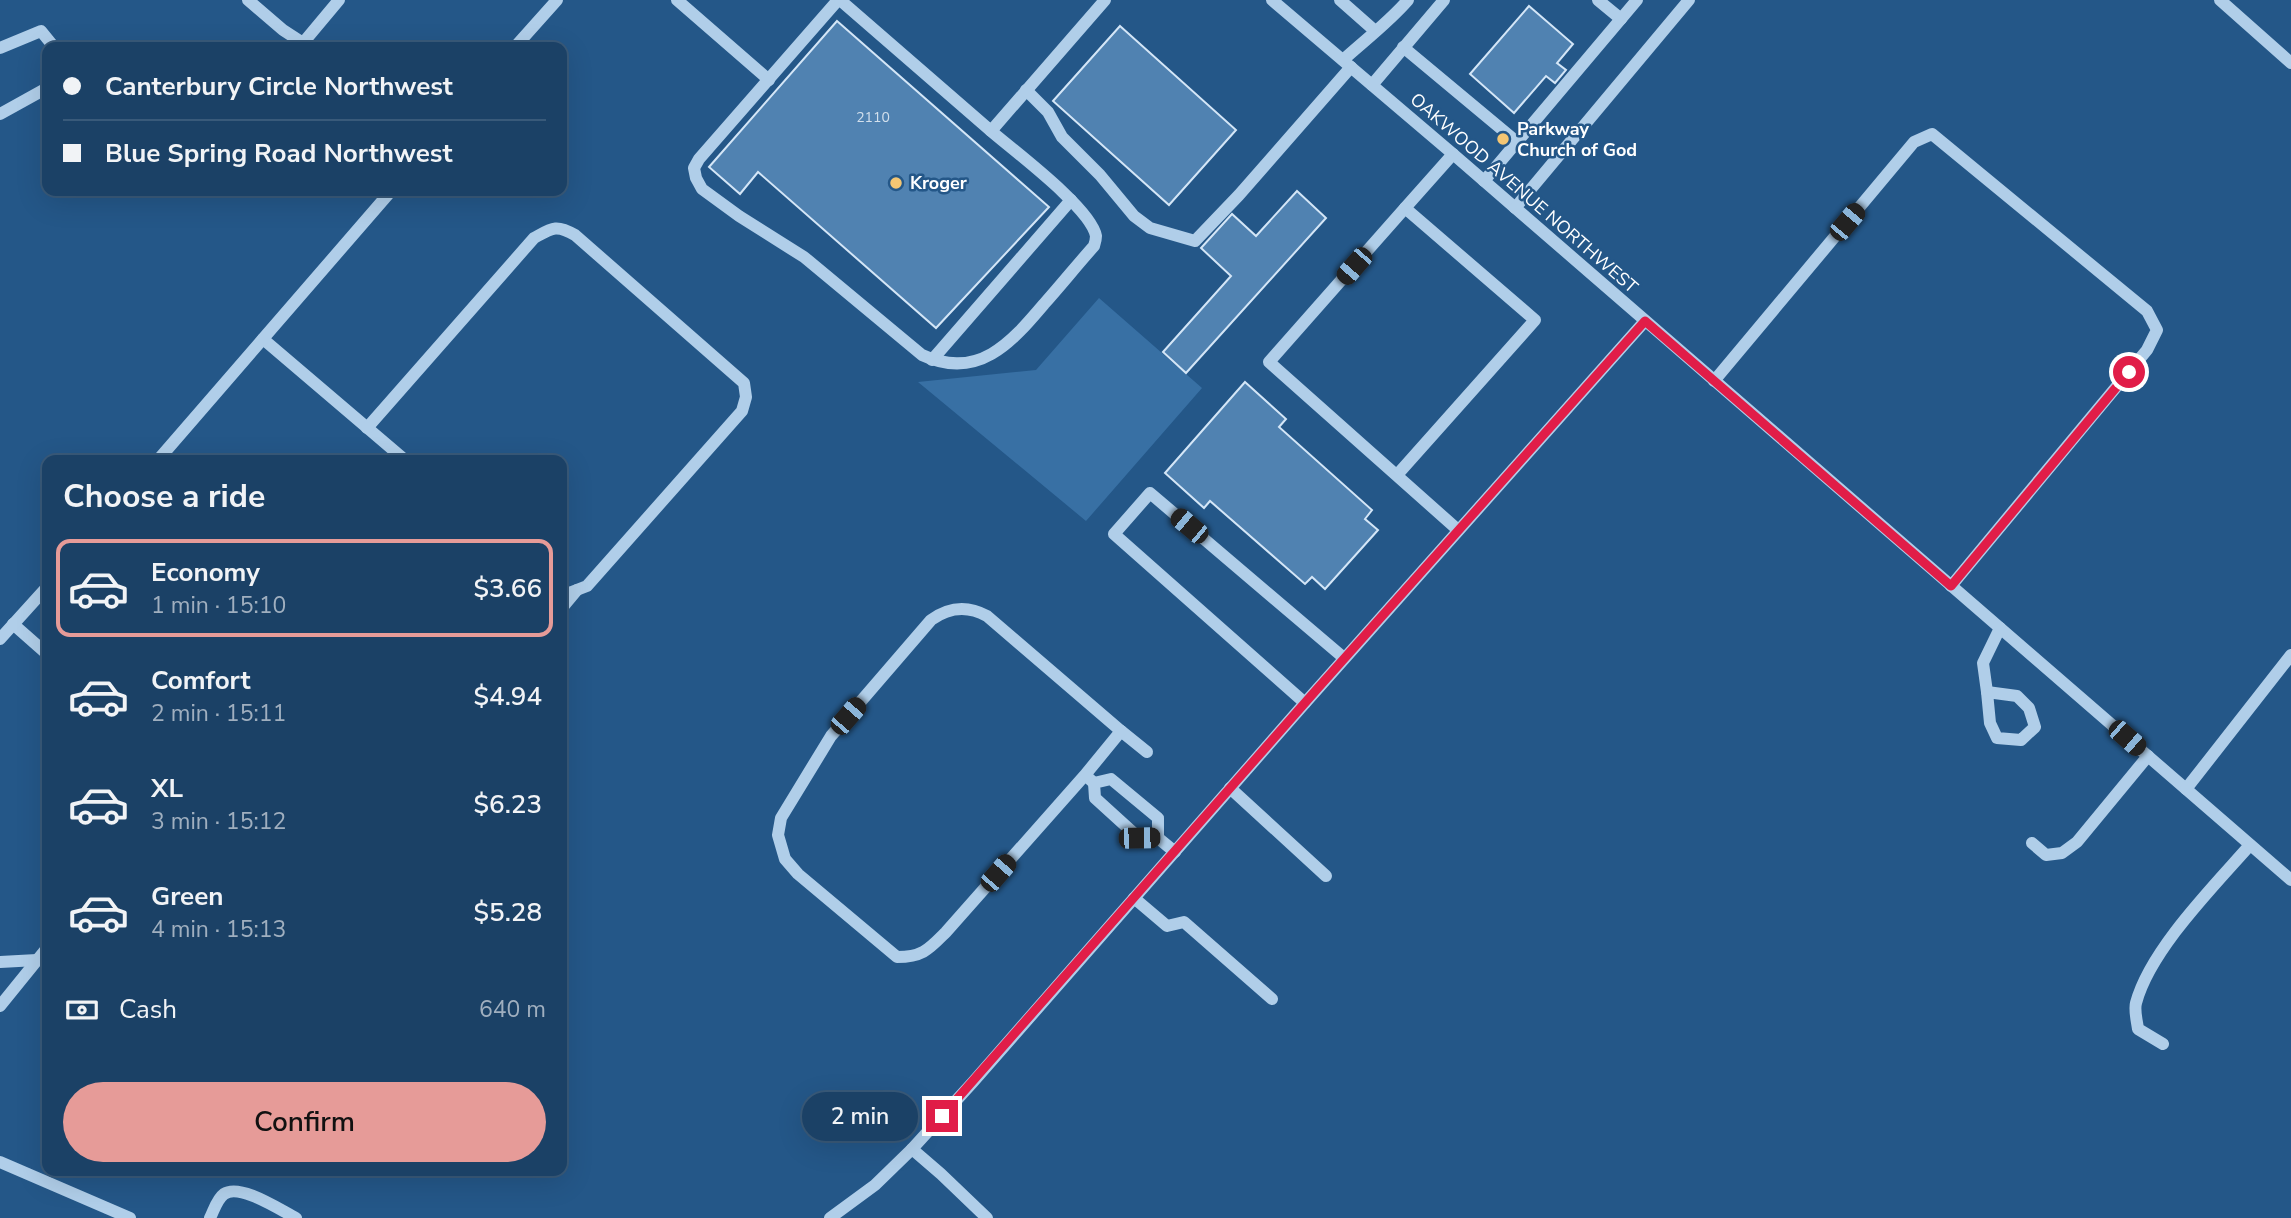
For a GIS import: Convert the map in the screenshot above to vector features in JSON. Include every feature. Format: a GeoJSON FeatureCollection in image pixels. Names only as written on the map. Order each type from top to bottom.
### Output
{"type":"FeatureCollection","features":[{"type":"Feature","properties":{"kind":"street"},"geometry":{"type":"LineString","coordinates":[[247,0],[301,42]]}},
{"type":"Feature","properties":{"kind":"street"},"geometry":{"type":"LineString","coordinates":[[304,42],[340,0]]}},
{"type":"Feature","properties":{"kind":"street"},"geometry":{"type":"LineString","coordinates":[[519,42],[557,0]]}},
{"type":"Feature","properties":{"kind":"street"},"geometry":{"type":"LineString","coordinates":[[677,0],[769,80]]}},
{"type":"Feature","properties":{"kind":"street"},"geometry":{"type":"LineString","coordinates":[[839,0],[1071,200],[1090,222],[1096,237],[1094,246],[1018,335],[1001,350],[984,359],[960,364],[939,363],[922,355],[804,257],[702,189],[696,178],[694,168],[699,159],[839,0]]}},
{"type":"Feature","properties":{"kind":"street"},"geometry":{"type":"LineString","coordinates":[[991,131],[1105,0]]}},
{"type":"Feature","properties":{"kind":"street","name":"OAKWOOD AVENUE NORTHWEST"},"geometry":{"type":"LineString","coordinates":[[1272,0],[2291,880]]}},
{"type":"Feature","properties":{"kind":"street"},"geometry":{"type":"LineString","coordinates":[[1340,0],[1374,30]]}},
{"type":"Feature","properties":{"kind":"street"},"geometry":{"type":"LineString","coordinates":[[1026,90],[1048,112],[1062,137],[1100,175],[1134,216],[1150,228],[1195,240],[1240,195],[1374,30],[1394,17],[1408,0]]}},
{"type":"Feature","properties":{"kind":"street"},"geometry":{"type":"LineString","coordinates":[[1372,85],[1444,0]]}},
{"type":"Feature","properties":{"kind":"street"},"geometry":{"type":"LineString","coordinates":[[1598,0],[1621,19]]}},
{"type":"Feature","properties":{"kind":"street"},"geometry":{"type":"LineString","coordinates":[[1484,181],[1637,0]]}},
{"type":"Feature","properties":{"kind":"street"},"geometry":{"type":"LineString","coordinates":[[1515,208],[1689,0]]}},
{"type":"Feature","properties":{"kind":"street"},"geometry":{"type":"LineString","coordinates":[[2220,0],[2291,63]]}},
{"type":"Feature","properties":{"kind":"street"},"geometry":{"type":"LineString","coordinates":[[0,48],[41,31],[50,42]]}},
{"type":"Feature","properties":{"kind":"street"},"geometry":{"type":"LineString","coordinates":[[1403,47],[1517,142]]}},
{"type":"Feature","properties":{"kind":"street"},"geometry":{"type":"LineString","coordinates":[[0,114],[42,91]]}},
{"type":"Feature","properties":{"kind":"street"},"geometry":{"type":"LineString","coordinates":[[1714,381],[1914,142],[1932,134],[2147,311],[2157,330],[2147,350],[1951,586]]}},
{"type":"Feature","properties":{"kind":"street"},"geometry":{"type":"LineString","coordinates":[[1453,154],[1269,362],[1458,530]]}},
{"type":"Feature","properties":{"kind":"street"},"geometry":{"type":"LineString","coordinates":[[162,455],[387,196]]}},
{"type":"Feature","properties":{"kind":"street"},"geometry":{"type":"LineString","coordinates":[[932,360],[1071,200]]}},
{"type":"Feature","properties":{"kind":"street"},"geometry":{"type":"LineString","coordinates":[[1397,475],[1535,320],[1405,208]]}},
{"type":"Feature","properties":{"kind":"street"},"geometry":{"type":"LineString","coordinates":[[367,428],[534,238],[551,228],[563,228],[575,235],[744,383],[746,397],[742,411],[587,586],[567,592]]}},
{"type":"Feature","properties":{"kind":"street"},"geometry":{"type":"LineString","coordinates":[[830,1218],[875,1185],[973,1083],[1344,658],[1645,321]]}},
{"type":"Feature","properties":{"kind":"street"},"geometry":{"type":"LineString","coordinates":[[263,339],[399,455]]}},
{"type":"Feature","properties":{"kind":"street"},"geometry":{"type":"LineString","coordinates":[[1305,703],[1114,534],[1150,494],[1344,658]]}},
{"type":"Feature","properties":{"kind":"street"},"geometry":{"type":"LineString","coordinates":[[567,602],[577,590]]}},
{"type":"Feature","properties":{"kind":"street"},"geometry":{"type":"LineString","coordinates":[[0,639],[42,592]]}},
{"type":"Feature","properties":{"kind":"street"},"geometry":{"type":"LineString","coordinates":[[1121,731],[1089,779],[946,932],[925,952],[912,957],[897,957],[797,874],[785,859],[778,835],[781,818],[831,736],[931,620],[943,611],[975,609],[987,616],[1147,752]]}},
{"type":"Feature","properties":{"kind":"street"},"geometry":{"type":"LineString","coordinates":[[13,624],[42,650]]}},
{"type":"Feature","properties":{"kind":"street"},"geometry":{"type":"LineString","coordinates":[[1987,692],[2017,696],[2029,708],[2035,727],[2021,740],[1997,738],[1990,723],[1983,663],[2000,628]]}},
{"type":"Feature","properties":{"kind":"street"},"geometry":{"type":"LineString","coordinates":[[2186,789],[2291,655]]}},
{"type":"Feature","properties":{"kind":"street"},"geometry":{"type":"LineString","coordinates":[[2032,843],[2046,855],[2062,853],[2077,842],[2148,756]]}},
{"type":"Feature","properties":{"kind":"street"},"geometry":{"type":"LineString","coordinates":[[1089,779],[1095,798],[1139,838],[1158,838],[1175,852]]}},
{"type":"Feature","properties":{"kind":"street"},"geometry":{"type":"LineString","coordinates":[[1089,779],[1111,779],[1149,810],[1158,818],[1158,838]]}},
{"type":"Feature","properties":{"kind":"street"},"geometry":{"type":"LineString","coordinates":[[1230,788],[1326,876]]}},
{"type":"Feature","properties":{"kind":"street"},"geometry":{"type":"LineString","coordinates":[[2163,1044],[2138,1029],[2135,1004],[2149,972],[2174,932],[2250,845]]}},
{"type":"Feature","properties":{"kind":"street"},"geometry":{"type":"LineString","coordinates":[[1135,898],[1167,926],[1184,922],[1272,999]]}},
{"type":"Feature","properties":{"kind":"street"},"geometry":{"type":"LineString","coordinates":[[0,1006],[42,954]]}},
{"type":"Feature","properties":{"kind":"street"},"geometry":{"type":"LineString","coordinates":[[0,962],[37,960]]}},
{"type":"Feature","properties":{"kind":"street"},"geometry":{"type":"LineString","coordinates":[[912,1149],[987,1218]]}},
{"type":"Feature","properties":{"kind":"street"},"geometry":{"type":"LineString","coordinates":[[0,1162],[130,1218]]}},
{"type":"Feature","properties":{"kind":"street"},"geometry":{"type":"LineString","coordinates":[[210,1218],[218,1200],[226,1193],[237,1191],[264,1201],[296,1218]]}},
{"type":"Feature","properties":{"kind":"shaded area"},"geometry":{"type":"Polygon","coordinates":[[[1099,298],[1202,388],[1086,521],[918,382],[1036,370],[1099,298]]]}},
{"type":"Feature","properties":{"kind":"building"},"geometry":{"type":"Polygon","coordinates":[[[1529,6],[1573,44],[1557,63],[1566,70],[1555,83],[1546,76],[1514,113],[1470,74],[1529,6]]]}},
{"type":"Feature","properties":{"kind":"building","name":"Kroger"},"geometry":{"type":"Polygon","coordinates":[[[837,21],[1049,207],[936,328],[758,172],[740,194],[709,167],[837,21]]]}},
{"type":"Feature","properties":{"kind":"building"},"geometry":{"type":"Polygon","coordinates":[[[1120,26],[1236,130],[1169,205],[1053,101],[1120,26]]]}},
{"type":"Feature","properties":{"kind":"building"},"geometry":{"type":"Polygon","coordinates":[[[1297,191],[1326,218],[1186,373],[1163,352],[1231,276],[1201,248],[1232,214],[1256,236],[1297,191]]]}},
{"type":"Feature","properties":{"kind":"building"},"geometry":{"type":"Polygon","coordinates":[[[1245,382],[1286,419],[1279,427],[1372,510],[1365,519],[1378,530],[1325,589],[1312,577],[1305,584],[1210,501],[1204,508],[1165,473],[1245,382]]]}},
{"type":"Feature","properties":{"kind":"place","name":"Parkway Church of God"},"geometry":{"type":"Point","coordinates":[1503,139]}},
{"type":"Feature","properties":{"kind":"place","name":"Kroger"},"geometry":{"type":"Point","coordinates":[896,183]}},
{"type":"Feature","properties":{"kind":"route"},"geometry":{"type":"LineString","coordinates":[[942,1116],[1645,321],[1951,586],[2129,372]]}}]}
